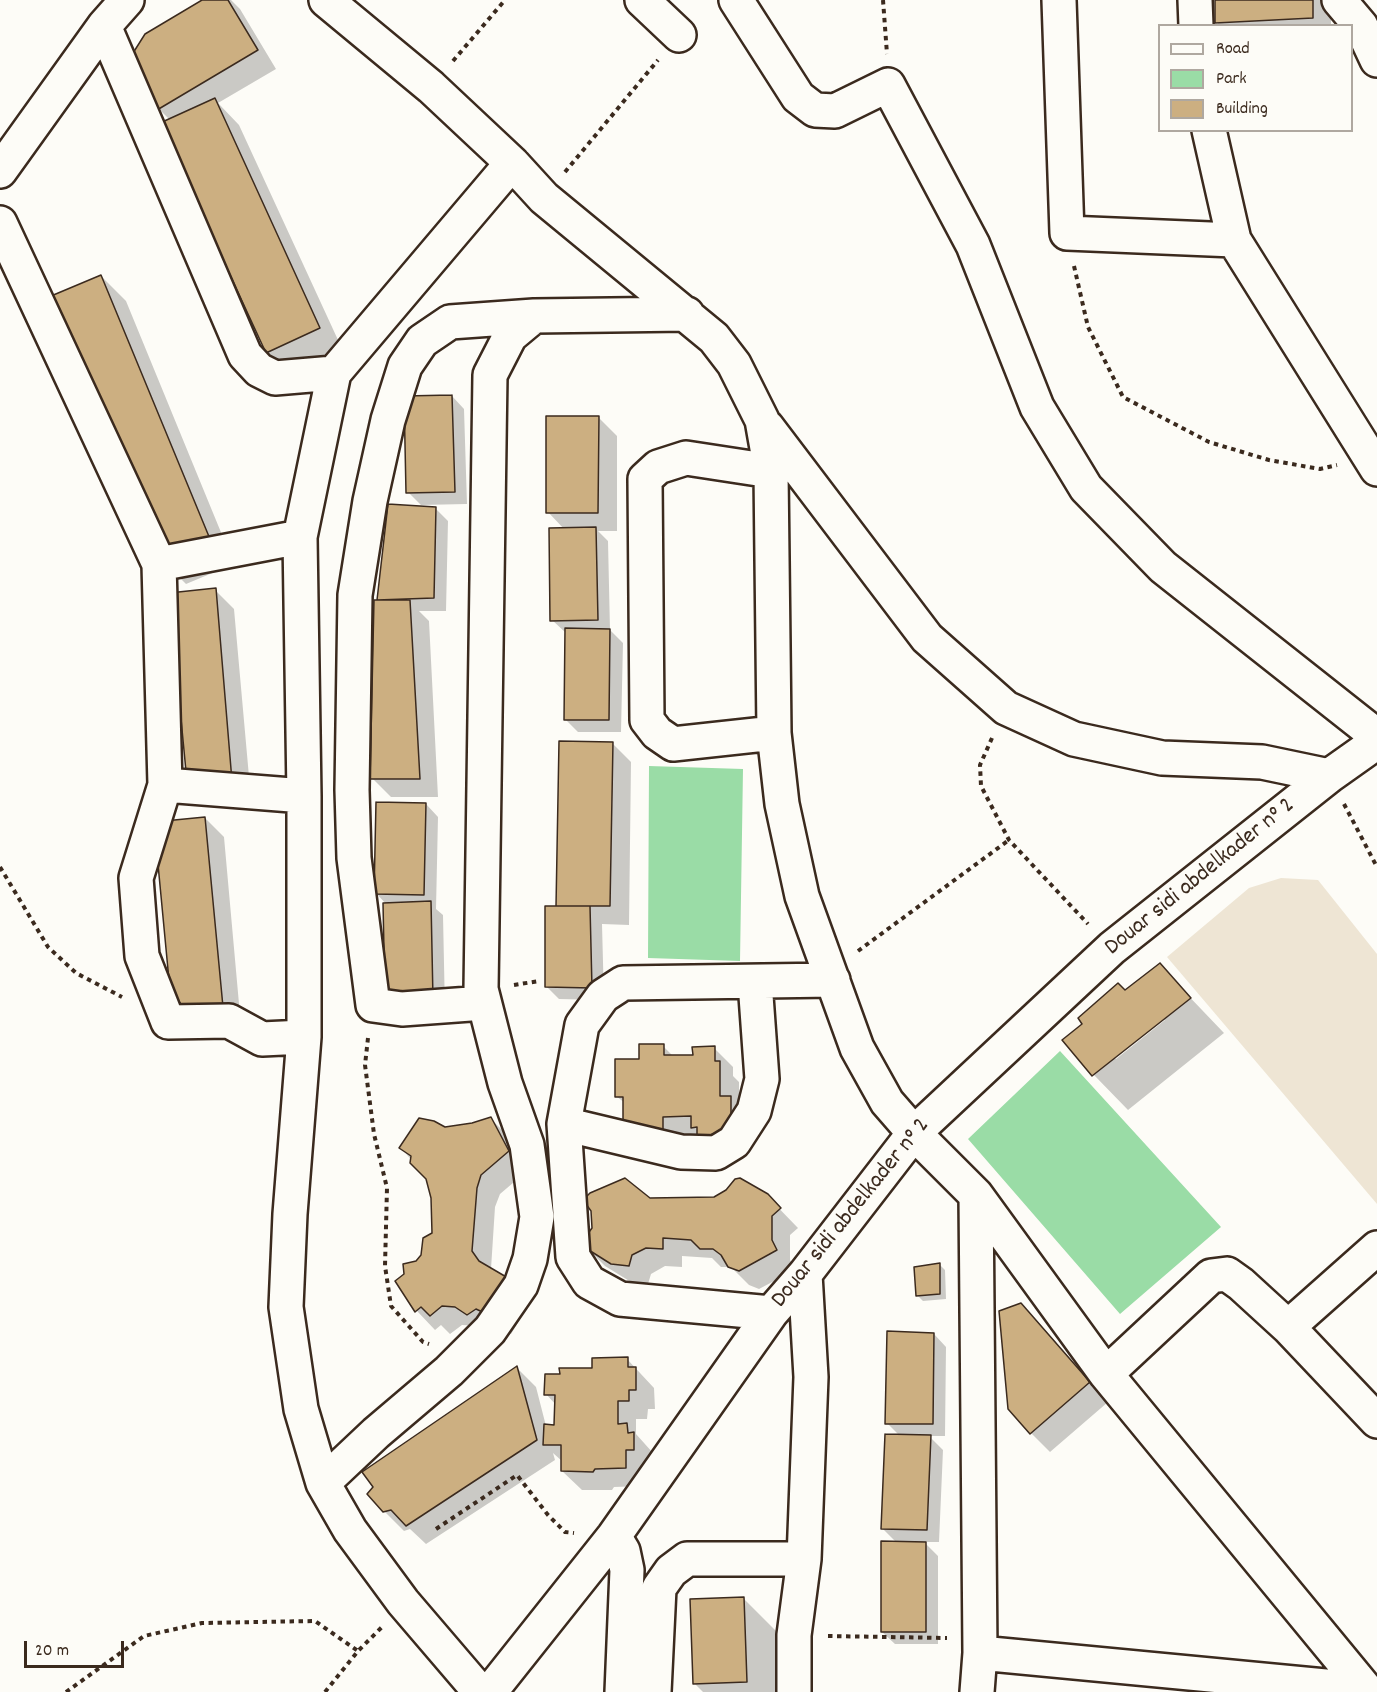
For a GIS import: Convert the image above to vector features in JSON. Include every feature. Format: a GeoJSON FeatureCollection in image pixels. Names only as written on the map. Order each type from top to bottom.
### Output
{"type":"FeatureCollection","features":[{"type":"Feature","properties":{"kind":"street"},"geometry":{"type":"LineString","coordinates":[[0,171],[104,26],[127,0]]}},
{"type":"Feature","properties":{"kind":"street"},"geometry":{"type":"LineString","coordinates":[[326,0],[431,87],[512,163],[544,198],[714,338],[734,364],[762,420],[880,579],[927,638],[1006,708],[1074,739],[1162,758],[1262,762],[1329,776]]}},
{"type":"Feature","properties":{"kind":"street"},"geometry":{"type":"LineString","coordinates":[[642,0],[679,35]]}},
{"type":"Feature","properties":{"kind":"street"},"geometry":{"type":"LineString","coordinates":[[736,0],[798,97],[815,110],[835,111],[888,85],[973,245],[1037,407],[1086,488],[1163,567],[1377,736]]}},
{"type":"Feature","properties":{"kind":"street"},"geometry":{"type":"LineString","coordinates":[[1059,0],[1066,233],[1234,240]]}},
{"type":"Feature","properties":{"kind":"street"},"geometry":{"type":"LineString","coordinates":[[1339,0],[1361,26],[1377,60]]}},
{"type":"Feature","properties":{"kind":"street"},"geometry":{"type":"LineString","coordinates":[[104,26],[245,355],[259,370],[275,378],[334,373]]}},
{"type":"Feature","properties":{"kind":"street"},"geometry":{"type":"LineString","coordinates":[[1209,132],[1234,240],[1374,464]]}},
{"type":"Feature","properties":{"kind":"street"},"geometry":{"type":"LineString","coordinates":[[480,1692],[404,1602],[350,1530],[323,1483],[301,1408],[286,1307],[290,1214],[304,1037],[304,796],[300,537],[334,373],[512,163]]}},
{"type":"Feature","properties":{"kind":"street"},"geometry":{"type":"LineString","coordinates":[[0,223],[159,564],[165,785],[136,878],[142,956],[168,1022],[229,1021],[262,1039],[304,1037]]}},
{"type":"Feature","properties":{"kind":"street"},"geometry":{"type":"LineString","coordinates":[[484,1003],[402,1009],[373,1005],[354,858],[352,779],[355,606],[370,501],[388,420],[405,366],[422,341],[450,322],[534,316],[687,314]]}},
{"type":"Feature","properties":{"kind":"street"},"geometry":{"type":"LineString","coordinates":[[323,1483],[490,1330],[521,1286],[530,1259],[537,1217],[526,1145],[480,989],[490,375],[510,336],[534,316]]}},
{"type":"Feature","properties":{"kind":"street"},"geometry":{"type":"LineString","coordinates":[[762,420],[771,471],[774,734],[782,804],[802,896],[841,968],[857,1048],[887,1102],[914,1133],[976,1195],[1106,1374],[1367,1691]]}},
{"type":"Feature","properties":{"kind":"street"},"geometry":{"type":"LineString","coordinates":[[771,471],[686,458],[658,467],[645,478],[647,720],[657,733],[673,744],[774,734]]}},
{"type":"Feature","properties":{"kind":"street"},"geometry":{"type":"LineString","coordinates":[[159,564],[300,537]]}},
{"type":"Feature","properties":{"kind":"street","name":"Douar sidi abdelkader n° 2"},"geometry":{"type":"LineString","coordinates":[[490,1692],[614,1536],[771,1313],[805,1274],[914,1133],[1112,948],[1329,776],[1377,742]]}},
{"type":"Feature","properties":{"kind":"street"},"geometry":{"type":"LineString","coordinates":[[165,785],[304,796]]}},
{"type":"Feature","properties":{"kind":"street"},"geometry":{"type":"LineString","coordinates":[[771,1313],[620,1299],[589,1282],[573,1257],[564,1124],[582,1025],[603,996],[623,983],[755,982],[841,968]]}},
{"type":"Feature","properties":{"kind":"street"},"geometry":{"type":"LineString","coordinates":[[564,1124],[681,1152],[716,1153],[734,1142],[754,1111],[762,1078],[755,982]]}},
{"type":"Feature","properties":{"kind":"street"},"geometry":{"type":"LineString","coordinates":[[976,1195],[980,1646],[977,1692]]}},
{"type":"Feature","properties":{"kind":"street"},"geometry":{"type":"LineString","coordinates":[[1288,1327],[1377,1248]]}},
{"type":"Feature","properties":{"kind":"street"},"geometry":{"type":"LineString","coordinates":[[794,1692],[794,1635],[804,1559],[811,1377],[805,1274]]}},
{"type":"Feature","properties":{"kind":"street"},"geometry":{"type":"LineString","coordinates":[[1106,1374],[1211,1275],[1227,1274],[1288,1327],[1377,1421]]}},
{"type":"Feature","properties":{"kind":"street"},"geometry":{"type":"LineString","coordinates":[[614,1536],[624,1551],[627,1570],[622,1692]]}},
{"type":"Feature","properties":{"kind":"street"},"geometry":{"type":"LineString","coordinates":[[654,1692],[659,1588],[671,1571],[687,1559],[804,1559]]}},
{"type":"Feature","properties":{"kind":"street"},"geometry":{"type":"LineString","coordinates":[[980,1646],[1367,1691]]}},
{"type":"Feature","properties":{"kind":"path"},"geometry":{"type":"LineString","coordinates":[[431,87],[505,0]]}},
{"type":"Feature","properties":{"kind":"path"},"geometry":{"type":"LineString","coordinates":[[883,0],[888,85]]}},
{"type":"Feature","properties":{"kind":"path"},"geometry":{"type":"LineString","coordinates":[[544,198],[679,35]]}},
{"type":"Feature","properties":{"kind":"path"},"geometry":{"type":"LineString","coordinates":[[1066,233],[1088,327],[1123,397],[1209,442],[1269,460],[1320,469],[1374,464]]}},
{"type":"Feature","properties":{"kind":"path"},"geometry":{"type":"LineString","coordinates":[[1006,708],[980,765],[981,786],[1009,840],[1112,948]]}},
{"type":"Feature","properties":{"kind":"path"},"geometry":{"type":"LineString","coordinates":[[1329,776],[1377,867]]}},
{"type":"Feature","properties":{"kind":"path"},"geometry":{"type":"LineString","coordinates":[[841,968],[1009,840]]}},
{"type":"Feature","properties":{"kind":"path"},"geometry":{"type":"LineString","coordinates":[[0,867],[48,947],[76,972],[168,1022]]}},
{"type":"Feature","properties":{"kind":"path"},"geometry":{"type":"LineString","coordinates":[[373,1005],[365,1065],[374,1134],[387,1188],[385,1266],[391,1306],[423,1342],[444,1350],[466,1354]]}},
{"type":"Feature","properties":{"kind":"path"},"geometry":{"type":"LineString","coordinates":[[436,1529],[517,1475],[548,1515],[565,1532]]}},
{"type":"Feature","properties":{"kind":"path"},"geometry":{"type":"LineString","coordinates":[[325,1692],[358,1651],[404,1602]]}},
{"type":"Feature","properties":{"kind":"path"},"geometry":{"type":"LineString","coordinates":[[66,1692],[144,1636],[202,1623],[315,1621],[358,1651]]}},
{"type":"Feature","properties":{"kind":"path"},"geometry":{"type":"LineString","coordinates":[[794,1635],[980,1646]]}},
{"type":"Feature","properties":{"kind":"shaded area"},"geometry":{"type":"Polygon","coordinates":[[[1281,878],[1318,880],[1377,954],[1377,1204],[1167,957],[1249,888],[1281,878]]]}},
{"type":"Feature","properties":{"kind":"green space"},"geometry":{"type":"Polygon","coordinates":[[[649,766],[743,769],[740,961],[648,958],[649,766]]]}},
{"type":"Feature","properties":{"kind":"green space"},"geometry":{"type":"Polygon","coordinates":[[[1060,1051],[1221,1227],[1120,1314],[968,1139],[1060,1051]]]}},
{"type":"Feature","properties":{"kind":"building"},"geometry":{"type":"Polygon","coordinates":[[[202,0],[228,0],[258,50],[157,110],[128,61],[145,34],[202,0]]]}},
{"type":"Feature","properties":{"kind":"building"},"geometry":{"type":"Polygon","coordinates":[[[1215,0],[1313,0],[1313,18],[1215,23],[1215,0]]]}},
{"type":"Feature","properties":{"kind":"building"},"geometry":{"type":"Polygon","coordinates":[[[215,98],[320,328],[266,353],[160,123],[215,98]]]}},
{"type":"Feature","properties":{"kind":"building"},"geometry":{"type":"Polygon","coordinates":[[[101,275],[210,539],[160,560],[51,296],[101,275]]]}},
{"type":"Feature","properties":{"kind":"building"},"geometry":{"type":"Polygon","coordinates":[[[452,395],[455,492],[406,493],[404,396],[452,395]]]}},
{"type":"Feature","properties":{"kind":"building"},"geometry":{"type":"Polygon","coordinates":[[[546,416],[599,416],[598,513],[546,513],[546,416]]]}},
{"type":"Feature","properties":{"kind":"building"},"geometry":{"type":"Polygon","coordinates":[[[388,504],[436,507],[434,598],[377,600],[388,504]]]}},
{"type":"Feature","properties":{"kind":"building"},"geometry":{"type":"Polygon","coordinates":[[[596,527],[598,620],[550,621],[549,528],[596,527]]]}},
{"type":"Feature","properties":{"kind":"building"},"geometry":{"type":"Polygon","coordinates":[[[216,588],[232,781],[187,782],[169,593],[216,588]]]}},
{"type":"Feature","properties":{"kind":"building"},"geometry":{"type":"Polygon","coordinates":[[[374,600],[410,600],[420,779],[370,779],[374,600]]]}},
{"type":"Feature","properties":{"kind":"building"},"geometry":{"type":"Polygon","coordinates":[[[565,628],[610,629],[609,720],[564,720],[565,628]]]}},
{"type":"Feature","properties":{"kind":"building"},"geometry":{"type":"Polygon","coordinates":[[[559,741],[613,742],[610,906],[556,906],[559,741]]]}},
{"type":"Feature","properties":{"kind":"building"},"geometry":{"type":"Polygon","coordinates":[[[376,802],[426,803],[424,895],[374,894],[376,802]]]}},
{"type":"Feature","properties":{"kind":"building"},"geometry":{"type":"Polygon","coordinates":[[[205,817],[223,1007],[172,1012],[154,822],[205,817]]]}},
{"type":"Feature","properties":{"kind":"building"},"geometry":{"type":"Polygon","coordinates":[[[431,901],[433,999],[385,1000],[383,903],[431,901]]]}},
{"type":"Feature","properties":{"kind":"building"},"geometry":{"type":"Polygon","coordinates":[[[545,906],[590,906],[592,988],[545,987],[545,906]]]}},
{"type":"Feature","properties":{"kind":"building"},"geometry":{"type":"Polygon","coordinates":[[[1160,963],[1191,998],[1092,1076],[1062,1040],[1082,1024],[1078,1018],[1118,983],[1125,990],[1160,963]]]}},
{"type":"Feature","properties":{"kind":"building"},"geometry":{"type":"Polygon","coordinates":[[[639,1044],[664,1044],[664,1055],[693,1055],[692,1047],[715,1046],[715,1061],[720,1061],[720,1096],[731,1096],[731,1128],[727,1135],[697,1136],[697,1127],[691,1128],[691,1116],[663,1117],[663,1130],[630,1131],[623,1125],[623,1097],[615,1097],[615,1059],[639,1059],[639,1044]]]}},
{"type":"Feature","properties":{"kind":"building"},"geometry":{"type":"Polygon","coordinates":[[[491,1117],[509,1151],[481,1175],[477,1188],[472,1251],[479,1261],[508,1278],[491,1316],[476,1309],[467,1315],[455,1307],[442,1306],[430,1316],[421,1307],[415,1312],[395,1281],[404,1274],[403,1264],[416,1261],[421,1255],[423,1238],[432,1233],[431,1198],[426,1179],[410,1163],[411,1156],[399,1148],[419,1118],[434,1121],[445,1127],[472,1123],[491,1117]]]}},
{"type":"Feature","properties":{"kind":"building"},"geometry":{"type":"Polygon","coordinates":[[[625,1178],[650,1198],[714,1197],[726,1190],[735,1179],[740,1178],[768,1194],[781,1208],[772,1216],[772,1240],[777,1250],[739,1271],[728,1267],[721,1255],[713,1249],[700,1249],[691,1240],[663,1238],[663,1249],[646,1248],[632,1255],[629,1266],[611,1264],[584,1247],[584,1239],[592,1228],[591,1211],[583,1200],[590,1193],[625,1178]]]}},
{"type":"Feature","properties":{"kind":"building"},"geometry":{"type":"Polygon","coordinates":[[[940,1263],[940,1294],[916,1296],[914,1267],[940,1263]]]}},
{"type":"Feature","properties":{"kind":"building"},"geometry":{"type":"Polygon","coordinates":[[[1021,1303],[1090,1382],[1030,1434],[1008,1409],[999,1311],[1021,1303]]]}},
{"type":"Feature","properties":{"kind":"building"},"geometry":{"type":"Polygon","coordinates":[[[887,1331],[934,1333],[933,1424],[885,1424],[887,1331]]]}},
{"type":"Feature","properties":{"kind":"building"},"geometry":{"type":"Polygon","coordinates":[[[628,1357],[628,1367],[636,1367],[636,1390],[629,1390],[629,1401],[618,1401],[618,1424],[627,1423],[628,1433],[634,1432],[634,1450],[626,1450],[626,1468],[595,1469],[593,1472],[561,1471],[561,1445],[543,1445],[544,1424],[554,1425],[555,1395],[544,1395],[545,1374],[560,1374],[559,1368],[592,1368],[592,1358],[628,1357]]]}},
{"type":"Feature","properties":{"kind":"building"},"geometry":{"type":"Polygon","coordinates":[[[517,1366],[537,1440],[406,1526],[391,1510],[383,1512],[367,1494],[373,1487],[362,1472],[517,1366]]]}},
{"type":"Feature","properties":{"kind":"building"},"geometry":{"type":"Polygon","coordinates":[[[885,1434],[931,1435],[927,1530],[881,1529],[885,1434]]]}},
{"type":"Feature","properties":{"kind":"building"},"geometry":{"type":"Polygon","coordinates":[[[881,1541],[926,1542],[926,1632],[881,1632],[881,1541]]]}},
{"type":"Feature","properties":{"kind":"building"},"geometry":{"type":"Polygon","coordinates":[[[744,1597],[747,1682],[693,1684],[690,1599],[744,1597]]]}}]}
